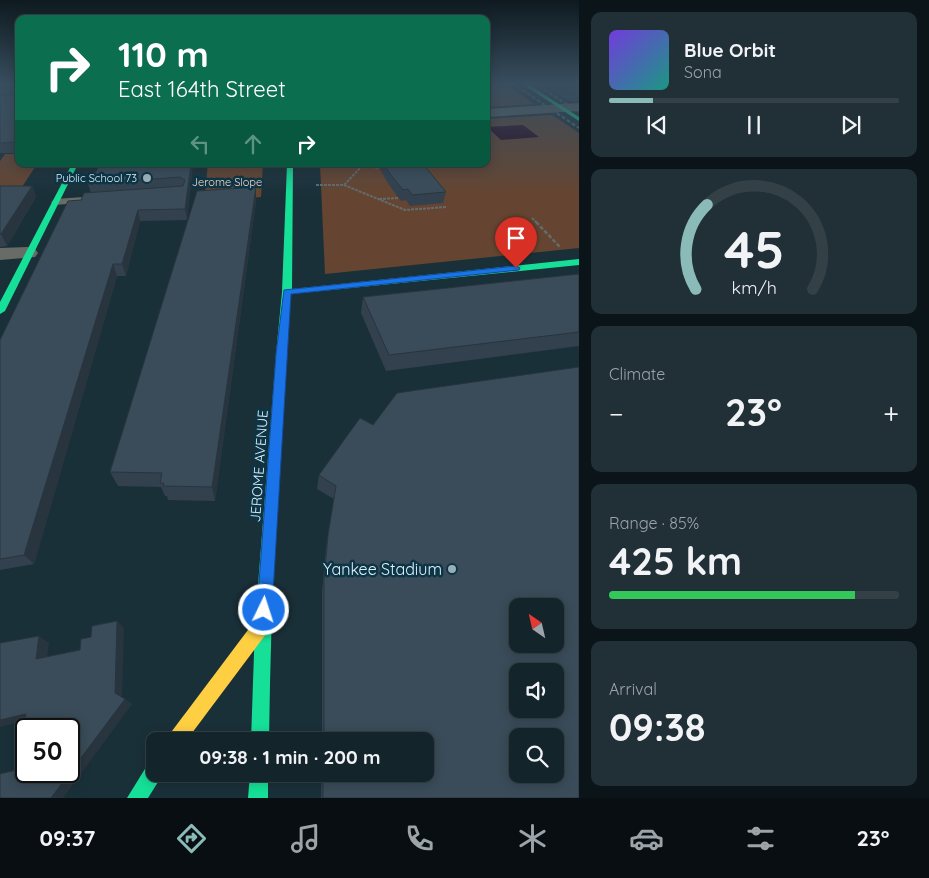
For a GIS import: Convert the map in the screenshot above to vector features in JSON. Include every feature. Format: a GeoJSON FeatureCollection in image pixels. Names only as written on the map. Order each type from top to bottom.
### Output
{"type":"FeatureCollection","features":[{"type":"Feature","properties":{"kind":"main road"},"geometry":{"type":"LineString","coordinates":[[0,311],[73,167]]}},
{"type":"Feature","properties":{"kind":"main road","name":"JEROME AVENUE"},"geometry":{"type":"LineString","coordinates":[[260,732],[263,624],[281,354],[287,292],[290,167]]}},
{"type":"Feature","properties":{"kind":"main road"},"geometry":{"type":"LineString","coordinates":[[287,292],[579,262]]}},
{"type":"Feature","properties":{"kind":"main road"},"geometry":{"type":"LineString","coordinates":[[182,732],[263,624]]}},
{"type":"Feature","properties":{"kind":"main road"},"geometry":{"type":"LineString","coordinates":[[137,798],[148,782]]}},
{"type":"Feature","properties":{"kind":"main road"},"geometry":{"type":"LineString","coordinates":[[258,782],[258,798]]}},
{"type":"Feature","properties":{"kind":"street"},"geometry":{"type":"LineString","coordinates":[[0,254],[28,253]]}},
{"type":"Feature","properties":{"kind":"lane"},"geometry":{"type":"LineString","coordinates":[[54,202],[108,198]]}},
{"type":"Feature","properties":{"kind":"path"},"geometry":{"type":"LineString","coordinates":[[344,184],[360,167]]}},
{"type":"Feature","properties":{"kind":"path"},"geometry":{"type":"LineString","coordinates":[[375,167],[379,168]]}},
{"type":"Feature","properties":{"kind":"path"},"geometry":{"type":"LineString","coordinates":[[316,185],[344,184],[405,210],[446,207]]}},
{"type":"Feature","properties":{"kind":"path"},"geometry":{"type":"LineString","coordinates":[[378,199],[399,198]]}},
{"type":"Feature","properties":{"kind":"path"},"geometry":{"type":"LineString","coordinates":[[532,218],[566,253]]}},
{"type":"Feature","properties":{"kind":"green space"},"geometry":{"type":"Polygon","coordinates":[[[490,120],[560,120],[579,133],[579,248],[325,274],[320,167],[490,167],[490,120]]]}},
{"type":"Feature","properties":{"kind":"green space"},"geometry":{"type":"Polygon","coordinates":[[[5,154],[15,154],[15,167],[35,167],[20,190],[0,190],[0,161],[5,154]]]}},
{"type":"Feature","properties":{"kind":"green space","name":"Jerome Slope"},"geometry":{"type":"Polygon","coordinates":[[[208,167],[263,167],[261,197],[204,201],[208,167]]]}},
{"type":"Feature","properties":{"kind":"shaded area"},"geometry":{"type":"Polygon","coordinates":[[[523,125],[539,137],[501,140],[490,130],[490,127],[523,125]]]}},
{"type":"Feature","properties":{"kind":"building"},"geometry":{"type":"Polygon","coordinates":[[[0,120],[15,120],[15,142],[0,143],[0,120]]]}},
{"type":"Feature","properties":{"kind":"building"},"geometry":{"type":"Polygon","coordinates":[[[98,167],[191,167],[185,209],[138,210],[122,264],[113,264],[24,555],[0,559],[0,340],[68,201],[81,200],[84,193],[183,186],[185,180],[180,177],[88,184],[93,172],[96,172],[98,167]]]}},
{"type":"Feature","properties":{"kind":"building"},"geometry":{"type":"Polygon","coordinates":[[[386,167],[425,167],[446,192],[412,195],[408,189],[403,190],[386,167]]]}},
{"type":"Feature","properties":{"kind":"building"},"geometry":{"type":"Polygon","coordinates":[[[0,186],[32,186],[1,234],[0,234],[0,186]]]}},
{"type":"Feature","properties":{"kind":"building"},"geometry":{"type":"Polygon","coordinates":[[[256,187],[212,487],[163,486],[164,483],[160,483],[162,473],[110,472],[197,191],[256,187]]]}},
{"type":"Feature","properties":{"kind":"building"},"geometry":{"type":"Polygon","coordinates":[[[579,274],[579,332],[389,355],[363,297],[579,274]]]}},
{"type":"Feature","properties":{"kind":"building","name":"Yankee Stadium"},"geometry":{"type":"Polygon","coordinates":[[[579,367],[579,798],[323,798],[323,782],[434,782],[434,732],[324,732],[324,580],[328,535],[336,486],[319,475],[360,418],[373,425],[397,393],[579,367]]]}},
{"type":"Feature","properties":{"kind":"building"},"geometry":{"type":"Polygon","coordinates":[[[117,621],[115,693],[125,699],[80,759],[80,718],[25,718],[26,714],[0,720],[0,643],[39,636],[36,659],[80,650],[81,639],[91,637],[92,626],[117,621]]]}},
{"type":"Feature","properties":{"kind":"building"},"geometry":{"type":"Polygon","coordinates":[[[15,770],[15,783],[62,783],[51,798],[0,798],[0,774],[15,770]]]}},
{"type":"Feature","properties":{"kind":"railway"},"geometry":{"type":"LineString","coordinates":[[567,120],[579,128]]}},
{"type":"Feature","properties":{"kind":"traffic: fast"},"geometry":{"type":"LineString","coordinates":[[0,311],[73,167]]}},
{"type":"Feature","properties":{"kind":"traffic: fast"},"geometry":{"type":"LineString","coordinates":[[260,732],[263,624],[281,354],[287,292],[290,167]]}},
{"type":"Feature","properties":{"kind":"traffic: fast"},"geometry":{"type":"LineString","coordinates":[[287,292],[579,262]]}},
{"type":"Feature","properties":{"kind":"traffic: fast"},"geometry":{"type":"LineString","coordinates":[[137,798],[148,782]]}},
{"type":"Feature","properties":{"kind":"traffic: fast"},"geometry":{"type":"LineString","coordinates":[[258,798],[259,782]]}},
{"type":"Feature","properties":{"kind":"traffic: slow"},"geometry":{"type":"LineString","coordinates":[[182,732],[263,624]]}},
{"type":"Feature","properties":{"kind":"place","name":"Public School 73"},"geometry":{"type":"Point","coordinates":[147,178]}},
{"type":"Feature","properties":{"kind":"place","name":"Yankee Stadium"},"geometry":{"type":"Point","coordinates":[452,569]}},
{"type":"Feature","properties":{"kind":"route"},"geometry":{"type":"LineString","coordinates":[[264,610],[284,304],[287,292],[516,268]]}}]}
